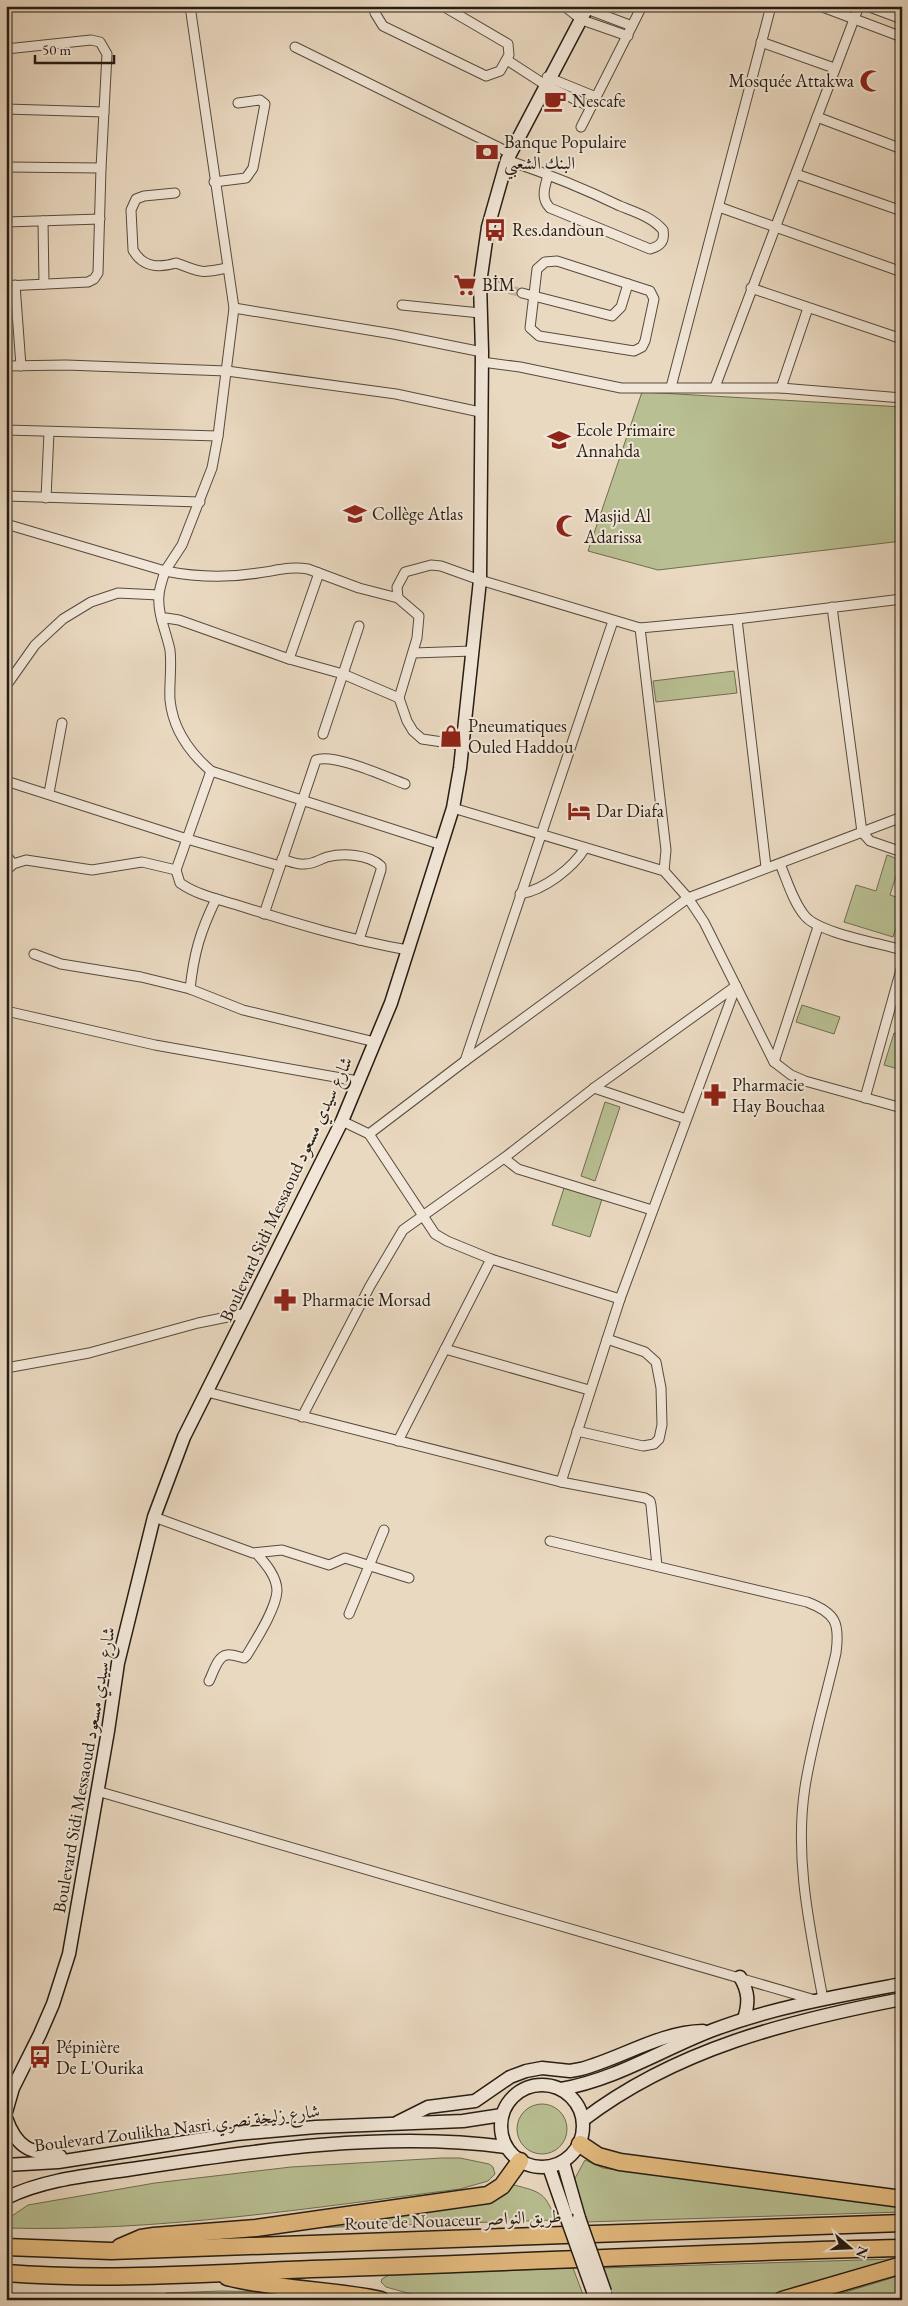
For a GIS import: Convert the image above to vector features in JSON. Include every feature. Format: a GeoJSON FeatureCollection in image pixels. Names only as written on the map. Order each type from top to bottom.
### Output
{"type":"FeatureCollection","features":[{"type":"Feature","properties":{"kind":"highway"},"geometry":{"type":"LineString","coordinates":[[580,2144],[598,2156],[620,2162],[902,2199]]}},
{"type":"Feature","properties":{"kind":"highway"},"geometry":{"type":"LineString","coordinates":[[111,2251],[142,2238],[154,2236],[256,2228],[488,2195],[502,2186],[520,2161]]}},
{"type":"Feature","properties":{"kind":"highway","name":"Route de Nouaceur طريق النواصر"},"geometry":{"type":"LineString","coordinates":[[6,2248],[111,2251],[902,2223]]}},
{"type":"Feature","properties":{"kind":"highway"},"geometry":{"type":"LineString","coordinates":[[6,2273],[82,2276],[211,2273],[563,2261],[787,2250],[902,2248]]}},
{"type":"Feature","properties":{"kind":"highway"},"geometry":{"type":"LineString","coordinates":[[782,2300],[902,2265]]}},
{"type":"Feature","properties":{"kind":"highway"},"geometry":{"type":"LineString","coordinates":[[211,2273],[249,2283],[322,2290],[382,2300]]}},
{"type":"Feature","properties":{"kind":"street"},"geometry":{"type":"LineString","coordinates":[[190,6],[214,182],[234,308],[227,371],[212,468],[182,545],[165,571],[159,595],[162,621],[170,652],[170,700],[174,718],[189,749],[211,771],[442,845]]}},
{"type":"Feature","properties":{"kind":"street"},"geometry":{"type":"LineString","coordinates":[[374,6],[375,13],[383,26],[486,76],[500,71],[507,60],[508,44],[443,6]]}},
{"type":"Feature","properties":{"kind":"street"},"geometry":{"type":"LineString","coordinates":[[581,127],[642,6]]}},
{"type":"Feature","properties":{"kind":"street"},"geometry":{"type":"LineString","coordinates":[[672,387],[770,6]]}},
{"type":"Feature","properties":{"kind":"street"},"geometry":{"type":"LineString","coordinates":[[820,6],[902,37]]}},
{"type":"Feature","properties":{"kind":"street"},"geometry":{"type":"LineString","coordinates":[[715,387],[859,6]]}},
{"type":"Feature","properties":{"kind":"street"},"geometry":{"type":"LineString","coordinates":[[867,6],[902,19]]}},
{"type":"Feature","properties":{"kind":"street"},"geometry":{"type":"LineString","coordinates":[[566,8],[632,26]]}},
{"type":"Feature","properties":{"kind":"street"},"geometry":{"type":"LineString","coordinates":[[586,12],[628,36]]}},
{"type":"Feature","properties":{"kind":"street","name":"Boulevard Sidi Messaoud شارع سيدي مسعود"},"geometry":{"type":"LineString","coordinates":[[6,2112],[9,2091],[40,2034],[65,1967],[80,1896],[118,1663],[154,1517],[184,1437],[247,1313],[282,1237],[342,1121],[391,1003],[453,808],[463,745],[480,580],[480,412],[482,357],[480,283],[492,212],[508,156],[586,12]]}},
{"type":"Feature","properties":{"kind":"street"},"geometry":{"type":"LineString","coordinates":[[6,49],[91,40],[100,42],[107,54],[101,168],[99,270],[97,277],[88,282],[11,286],[21,366]]}},
{"type":"Feature","properties":{"kind":"street"},"geometry":{"type":"LineString","coordinates":[[761,42],[834,68]]}},
{"type":"Feature","properties":{"kind":"street"},"geometry":{"type":"LineString","coordinates":[[295,46],[508,156],[653,221],[663,230],[662,242],[659,247],[650,249],[550,208],[545,204],[543,196],[548,175]]}},
{"type":"Feature","properties":{"kind":"street"},"geometry":{"type":"LineString","coordinates":[[507,60],[532,75],[596,97]]}},
{"type":"Feature","properties":{"kind":"street"},"geometry":{"type":"LineString","coordinates":[[549,82],[592,107]]}},
{"type":"Feature","properties":{"kind":"street"},"geometry":{"type":"LineString","coordinates":[[214,182],[246,178],[253,168],[264,104],[260,100],[238,103]]}},
{"type":"Feature","properties":{"kind":"street"},"geometry":{"type":"LineString","coordinates":[[6,109],[104,112]]}},
{"type":"Feature","properties":{"kind":"street"},"geometry":{"type":"LineString","coordinates":[[817,117],[902,149]]}},
{"type":"Feature","properties":{"kind":"street"},"geometry":{"type":"LineString","coordinates":[[6,167],[101,168]]}},
{"type":"Feature","properties":{"kind":"street"},"geometry":{"type":"LineString","coordinates":[[796,174],[902,211]]}},
{"type":"Feature","properties":{"kind":"street"},"geometry":{"type":"LineString","coordinates":[[175,193],[144,196],[136,199],[131,210],[133,250],[136,255],[150,264],[160,267],[176,263],[196,272],[204,273],[227,268]]}},
{"type":"Feature","properties":{"kind":"street"},"geometry":{"type":"LineString","coordinates":[[719,207],[902,272]]}},
{"type":"Feature","properties":{"kind":"street"},"geometry":{"type":"LineString","coordinates":[[6,222],[100,219]]}},
{"type":"Feature","properties":{"kind":"street"},"geometry":{"type":"LineString","coordinates":[[43,221],[44,284]]}},
{"type":"Feature","properties":{"kind":"street"},"geometry":{"type":"LineString","coordinates":[[557,261],[628,284],[650,291],[654,299],[645,341],[642,347],[634,351],[539,336],[530,328],[537,269],[545,262],[557,261]]}},
{"type":"Feature","properties":{"kind":"street"},"geometry":{"type":"LineString","coordinates":[[480,283],[496,286]]}},
{"type":"Feature","properties":{"kind":"street"},"geometry":{"type":"LineString","coordinates":[[522,293],[612,316],[621,307],[628,284]]}},
{"type":"Feature","properties":{"kind":"street"},"geometry":{"type":"LineString","coordinates":[[751,288],[902,339]]}},
{"type":"Feature","properties":{"kind":"street"},"geometry":{"type":"LineString","coordinates":[[402,305],[480,313]]}},
{"type":"Feature","properties":{"kind":"street"},"geometry":{"type":"LineString","coordinates":[[234,308],[393,334],[520,367],[621,388],[781,388],[902,398]]}},
{"type":"Feature","properties":{"kind":"street"},"geometry":{"type":"LineString","coordinates":[[781,388],[808,308]]}},
{"type":"Feature","properties":{"kind":"street"},"geometry":{"type":"LineString","coordinates":[[6,366],[66,365],[227,371],[396,394],[480,412]]}},
{"type":"Feature","properties":{"kind":"street"},"geometry":{"type":"LineString","coordinates":[[6,430],[218,436]]}},
{"type":"Feature","properties":{"kind":"street"},"geometry":{"type":"LineString","coordinates":[[46,498],[49,432]]}},
{"type":"Feature","properties":{"kind":"street"},"geometry":{"type":"LineString","coordinates":[[6,496],[200,502]]}},
{"type":"Feature","properties":{"kind":"street"},"geometry":{"type":"LineString","coordinates":[[6,524],[184,575],[234,576],[295,567],[308,569],[380,595],[398,598],[419,616],[413,653],[399,698],[406,721],[422,740],[463,745]]}},
{"type":"Feature","properties":{"kind":"street"},"geometry":{"type":"LineString","coordinates":[[398,598],[397,587],[405,572],[421,566],[441,566],[480,580],[640,628],[737,619],[902,599]]}},
{"type":"Feature","properties":{"kind":"street"},"geometry":{"type":"LineString","coordinates":[[289,659],[319,573]]}},
{"type":"Feature","properties":{"kind":"street"},"geometry":{"type":"LineString","coordinates":[[6,686],[35,645],[63,619],[91,602],[118,593],[159,595]]}},
{"type":"Feature","properties":{"kind":"street"},"geometry":{"type":"LineString","coordinates":[[832,607],[862,832],[870,841],[902,852]]}},
{"type":"Feature","properties":{"kind":"street"},"geometry":{"type":"LineString","coordinates":[[162,621],[166,618],[179,620],[289,659],[343,674],[399,698]]}},
{"type":"Feature","properties":{"kind":"street"},"geometry":{"type":"LineString","coordinates":[[737,619],[766,867]]}},
{"type":"Feature","properties":{"kind":"street"},"geometry":{"type":"LineString","coordinates":[[464,1061],[613,621]]}},
{"type":"Feature","properties":{"kind":"street"},"geometry":{"type":"LineString","coordinates":[[324,734],[359,626]]}},
{"type":"Feature","properties":{"kind":"street"},"geometry":{"type":"LineString","coordinates":[[640,628],[666,850],[664,871]]}},
{"type":"Feature","properties":{"kind":"street"},"geometry":{"type":"LineString","coordinates":[[413,653],[474,651]]}},
{"type":"Feature","properties":{"kind":"street"},"geometry":{"type":"LineString","coordinates":[[49,793],[62,723]]}},
{"type":"Feature","properties":{"kind":"street"},"geometry":{"type":"LineString","coordinates":[[264,914],[316,760],[321,758],[339,761],[405,784]]}},
{"type":"Feature","properties":{"kind":"street"},"geometry":{"type":"LineString","coordinates":[[211,771],[176,870],[178,879],[186,887],[216,899],[301,926],[408,950]]}},
{"type":"Feature","properties":{"kind":"street"},"geometry":{"type":"LineString","coordinates":[[6,781],[49,793],[186,839],[281,863],[313,864],[326,857],[353,855],[380,866],[381,870],[359,940]]}},
{"type":"Feature","properties":{"kind":"street"},"geometry":{"type":"LineString","coordinates":[[453,808],[664,871],[688,898],[704,922],[774,1062],[786,1072],[805,1081],[902,1108]]}},
{"type":"Feature","properties":{"kind":"street"},"geometry":{"type":"LineString","coordinates":[[369,1134],[464,1061],[688,898],[902,817]]}},
{"type":"Feature","properties":{"kind":"street"},"geometry":{"type":"LineString","coordinates":[[520,894],[530,892],[544,885],[578,859],[585,848]]}},
{"type":"Feature","properties":{"kind":"street"},"geometry":{"type":"LineString","coordinates":[[6,855],[10,868],[26,860],[35,860],[97,870],[142,862],[176,870]]}},
{"type":"Feature","properties":{"kind":"street"},"geometry":{"type":"LineString","coordinates":[[780,864],[797,903],[805,916],[818,926],[902,950]]}},
{"type":"Feature","properties":{"kind":"street"},"geometry":{"type":"LineString","coordinates":[[190,989],[194,958],[201,929],[216,899]]}},
{"type":"Feature","properties":{"kind":"street"},"geometry":{"type":"LineString","coordinates":[[774,1062],[818,926]]}},
{"type":"Feature","properties":{"kind":"street"},"geometry":{"type":"LineString","coordinates":[[34,954],[70,966],[142,977],[190,989],[242,1010],[375,1042]]}},
{"type":"Feature","properties":{"kind":"street"},"geometry":{"type":"LineString","coordinates":[[865,1098],[902,966]]}},
{"type":"Feature","properties":{"kind":"street"},"geometry":{"type":"LineString","coordinates":[[302,1417],[394,1242],[403,1230],[504,1158],[594,1088],[736,986]]}},
{"type":"Feature","properties":{"kind":"street"},"geometry":{"type":"LineString","coordinates":[[561,1482],[589,1390],[620,1299],[736,986]]}},
{"type":"Feature","properties":{"kind":"street"},"geometry":{"type":"LineString","coordinates":[[6,1011],[155,1044],[358,1082]]}},
{"type":"Feature","properties":{"kind":"street"},"geometry":{"type":"LineString","coordinates":[[594,1088],[686,1118]]}},
{"type":"Feature","properties":{"kind":"street"},"geometry":{"type":"LineString","coordinates":[[342,1121],[369,1134],[421,1216],[435,1234],[447,1241],[491,1259],[620,1299]]}},
{"type":"Feature","properties":{"kind":"street"},"geometry":{"type":"LineString","coordinates":[[504,1158],[518,1168],[652,1210]]}},
{"type":"Feature","properties":{"kind":"street"},"geometry":{"type":"LineString","coordinates":[[398,1441],[491,1259]]}},
{"type":"Feature","properties":{"kind":"street"},"geometry":{"type":"LineString","coordinates":[[6,1368],[89,1353],[198,1323],[247,1313]]}},
{"type":"Feature","properties":{"kind":"street"},"geometry":{"type":"LineString","coordinates":[[577,1430],[643,1446],[654,1444],[659,1439],[661,1433],[661,1388],[656,1362],[645,1352],[607,1339]]}},
{"type":"Feature","properties":{"kind":"street"},"geometry":{"type":"LineString","coordinates":[[445,1349],[589,1390]]}},
{"type":"Feature","properties":{"kind":"street"},"geometry":{"type":"LineString","coordinates":[[207,1392],[561,1482],[645,1498],[650,1501],[657,1566]]}},
{"type":"Feature","properties":{"kind":"street"},"geometry":{"type":"LineString","coordinates":[[154,1517],[258,1554],[282,1550],[326,1564],[345,1558],[409,1578]]}},
{"type":"Feature","properties":{"kind":"street"},"geometry":{"type":"LineString","coordinates":[[348,1614],[384,1530]]}},
{"type":"Feature","properties":{"kind":"street"},"geometry":{"type":"LineString","coordinates":[[550,1541],[807,1602],[822,1607],[832,1616],[839,1630],[836,1653],[805,1787],[802,1822],[804,1903],[819,2000]]}},
{"type":"Feature","properties":{"kind":"street"},"geometry":{"type":"LineString","coordinates":[[209,1681],[220,1659],[224,1656],[244,1658],[247,1655],[274,1602],[277,1590],[270,1569],[258,1554]]}},
{"type":"Feature","properties":{"kind":"street"},"geometry":{"type":"LineString","coordinates":[[97,1791],[819,2000]]}},
{"type":"Feature","properties":{"kind":"street"},"geometry":{"type":"LineString","coordinates":[[740,1977],[748,1993],[744,2019]]}},
{"type":"Feature","properties":{"kind":"street"},"geometry":{"type":"LineString","coordinates":[[561,2089],[599,2079],[712,2030],[744,2019],[819,2000],[902,1984]]}},
{"type":"Feature","properties":{"kind":"street"},"geometry":{"type":"LineString","coordinates":[[583,2120],[621,2093],[650,2076],[688,2058],[746,2036],[844,2010],[902,1999]]}},
{"type":"Feature","properties":{"kind":"street"},"geometry":{"type":"LineString","coordinates":[[396,2123],[428,2107],[475,2101],[510,2077],[526,2070],[542,2068],[576,2070],[593,2066],[671,2036],[694,2031],[712,2030]]}},
{"type":"Feature","properties":{"kind":"street"},"geometry":{"type":"LineString","coordinates":[[546,2084],[561,2089],[576,2102],[583,2120],[580,2144],[573,2154],[563,2162],[549,2167],[529,2166],[520,2161],[506,2147],[501,2126],[502,2115],[510,2100],[522,2090],[546,2084]]}},
{"type":"Feature","properties":{"kind":"street","name":"Boulevard Zoulikha Nasri شارع زليخة نصري"},"geometry":{"type":"LineString","coordinates":[[6,2164],[78,2159],[156,2145],[236,2134],[316,2127],[463,2121],[502,2115]]}},
{"type":"Feature","properties":{"kind":"street"},"geometry":{"type":"LineString","coordinates":[[6,2118],[13,2135],[29,2150],[78,2159]]}},
{"type":"Feature","properties":{"kind":"street","name":"Boulevard Zoulikha Nasri شارع زليخة نصري"},"geometry":{"type":"LineString","coordinates":[[6,2198],[24,2190],[52,2182],[216,2157],[386,2142],[448,2141],[506,2147]]}},
{"type":"Feature","properties":{"kind":"street"},"geometry":{"type":"LineString","coordinates":[[563,2162],[573,2217]]}},
{"type":"Feature","properties":{"kind":"street"},"geometry":{"type":"LineString","coordinates":[[549,2167],[573,2217],[601,2297]]}},
{"type":"Feature","properties":{"kind":"green space"},"geometry":{"type":"Polygon","coordinates":[[[642,392],[902,407],[902,541],[658,570],[588,551],[642,392]]]}},
{"type":"Feature","properties":{"kind":"green space"},"geometry":{"type":"Polygon","coordinates":[[[734,671],[737,693],[656,702],[653,681],[734,671]]]}},
{"type":"Feature","properties":{"kind":"green space"},"geometry":{"type":"Polygon","coordinates":[[[887,855],[901,860],[890,895],[902,899],[902,910],[893,937],[844,922],[856,885],[876,891],[887,855]]]}},
{"type":"Feature","properties":{"kind":"green space"},"geometry":{"type":"Polygon","coordinates":[[[802,1005],[840,1017],[834,1034],[796,1022],[802,1005]]]}},
{"type":"Feature","properties":{"kind":"green space"},"geometry":{"type":"Polygon","coordinates":[[[894,1033],[902,1035],[902,1070],[884,1065],[894,1033]]]}},
{"type":"Feature","properties":{"kind":"green space"},"geometry":{"type":"Polygon","coordinates":[[[605,1102],[620,1107],[595,1181],[581,1176],[605,1102]]]}},
{"type":"Feature","properties":{"kind":"green space"},"geometry":{"type":"Polygon","coordinates":[[[564,1188],[602,1199],[590,1237],[552,1225],[564,1188]]]}},
{"type":"Feature","properties":{"kind":"green space"},"geometry":{"type":"Polygon","coordinates":[[[537,2104],[547,2104],[560,2111],[567,2124],[567,2134],[560,2147],[547,2154],[537,2154],[528,2150],[521,2143],[517,2134],[517,2124],[521,2115],[528,2108],[537,2104]]]}},
{"type":"Feature","properties":{"kind":"green space"},"geometry":{"type":"Polygon","coordinates":[[[460,2158],[489,2164],[493,2167],[495,2174],[488,2181],[460,2189],[291,2211],[120,2226],[6,2228],[6,2220],[28,2205],[155,2183],[291,2167],[460,2158]]]}},
{"type":"Feature","properties":{"kind":"green space"},"geometry":{"type":"Polygon","coordinates":[[[585,2160],[603,2168],[902,2206],[902,2212],[586,2222],[574,2180],[585,2160]]]}},
{"type":"Feature","properties":{"kind":"green space"},"geometry":{"type":"Polygon","coordinates":[[[514,2185],[541,2195],[549,2204],[556,2220],[307,2228],[504,2194],[514,2185]]]}},
{"type":"Feature","properties":{"kind":"green space"},"geometry":{"type":"Polygon","coordinates":[[[894,2260],[762,2300],[614,2300],[603,2268],[894,2260]]]}},
{"type":"Feature","properties":{"kind":"green space"},"geometry":{"type":"Polygon","coordinates":[[[573,2268],[585,2300],[432,2300],[386,2287],[381,2282],[382,2279],[389,2275],[573,2268]]]}},
{"type":"Feature","properties":{"kind":"green space"},"geometry":{"type":"Polygon","coordinates":[[[895,2277],[902,2277],[902,2300],[819,2300],[895,2277]]]}},
{"type":"Feature","properties":{"kind":"green space"},"geometry":{"type":"Polygon","coordinates":[[[273,2292],[363,2300],[166,2300],[166,2293],[273,2292]]]}},
{"type":"Feature","properties":{"kind":"tunnel"},"geometry":{"type":"LineString","coordinates":[[496,286],[522,293]]}},
{"type":"Feature","properties":{"kind":"place","name":"Mosquée Attakwa"},"geometry":{"type":"Point","coordinates":[871,81]}},
{"type":"Feature","properties":{"kind":"place","name":"Nescafe"},"geometry":{"type":"Point","coordinates":[555,101]}},
{"type":"Feature","properties":{"kind":"place","name":"Banque Populaire البنك الشعبي"},"geometry":{"type":"Point","coordinates":[487,152]}},
{"type":"Feature","properties":{"kind":"place","name":"Res.dandoun"},"geometry":{"type":"Point","coordinates":[495,230]}},
{"type":"Feature","properties":{"kind":"place","name":"BİM"},"geometry":{"type":"Point","coordinates":[465,285]}},
{"type":"Feature","properties":{"kind":"place","name":"Ecole Primaire Annahda"},"geometry":{"type":"Point","coordinates":[559,440]}},
{"type":"Feature","properties":{"kind":"place","name":"Collège Atlas"},"geometry":{"type":"Point","coordinates":[355,514]}},
{"type":"Feature","properties":{"kind":"place","name":"Masjid Al Adarissa"},"geometry":{"type":"Point","coordinates":[567,526]}},
{"type":"Feature","properties":{"kind":"place","name":"Pneumatiques Ouled Haddou"},"geometry":{"type":"Point","coordinates":[451,736]}},
{"type":"Feature","properties":{"kind":"place","name":"Dar Diafa"},"geometry":{"type":"Point","coordinates":[579,811]}},
{"type":"Feature","properties":{"kind":"place","name":"Pharmacie Hay Bouchaa"},"geometry":{"type":"Point","coordinates":[715,1095]}},
{"type":"Feature","properties":{"kind":"place","name":"Pharmacie Morsad"},"geometry":{"type":"Point","coordinates":[285,1300]}},
{"type":"Feature","properties":{"kind":"place","name":"Pépinière De L'Ourika"},"geometry":{"type":"Point","coordinates":[40,2057]}}]}
